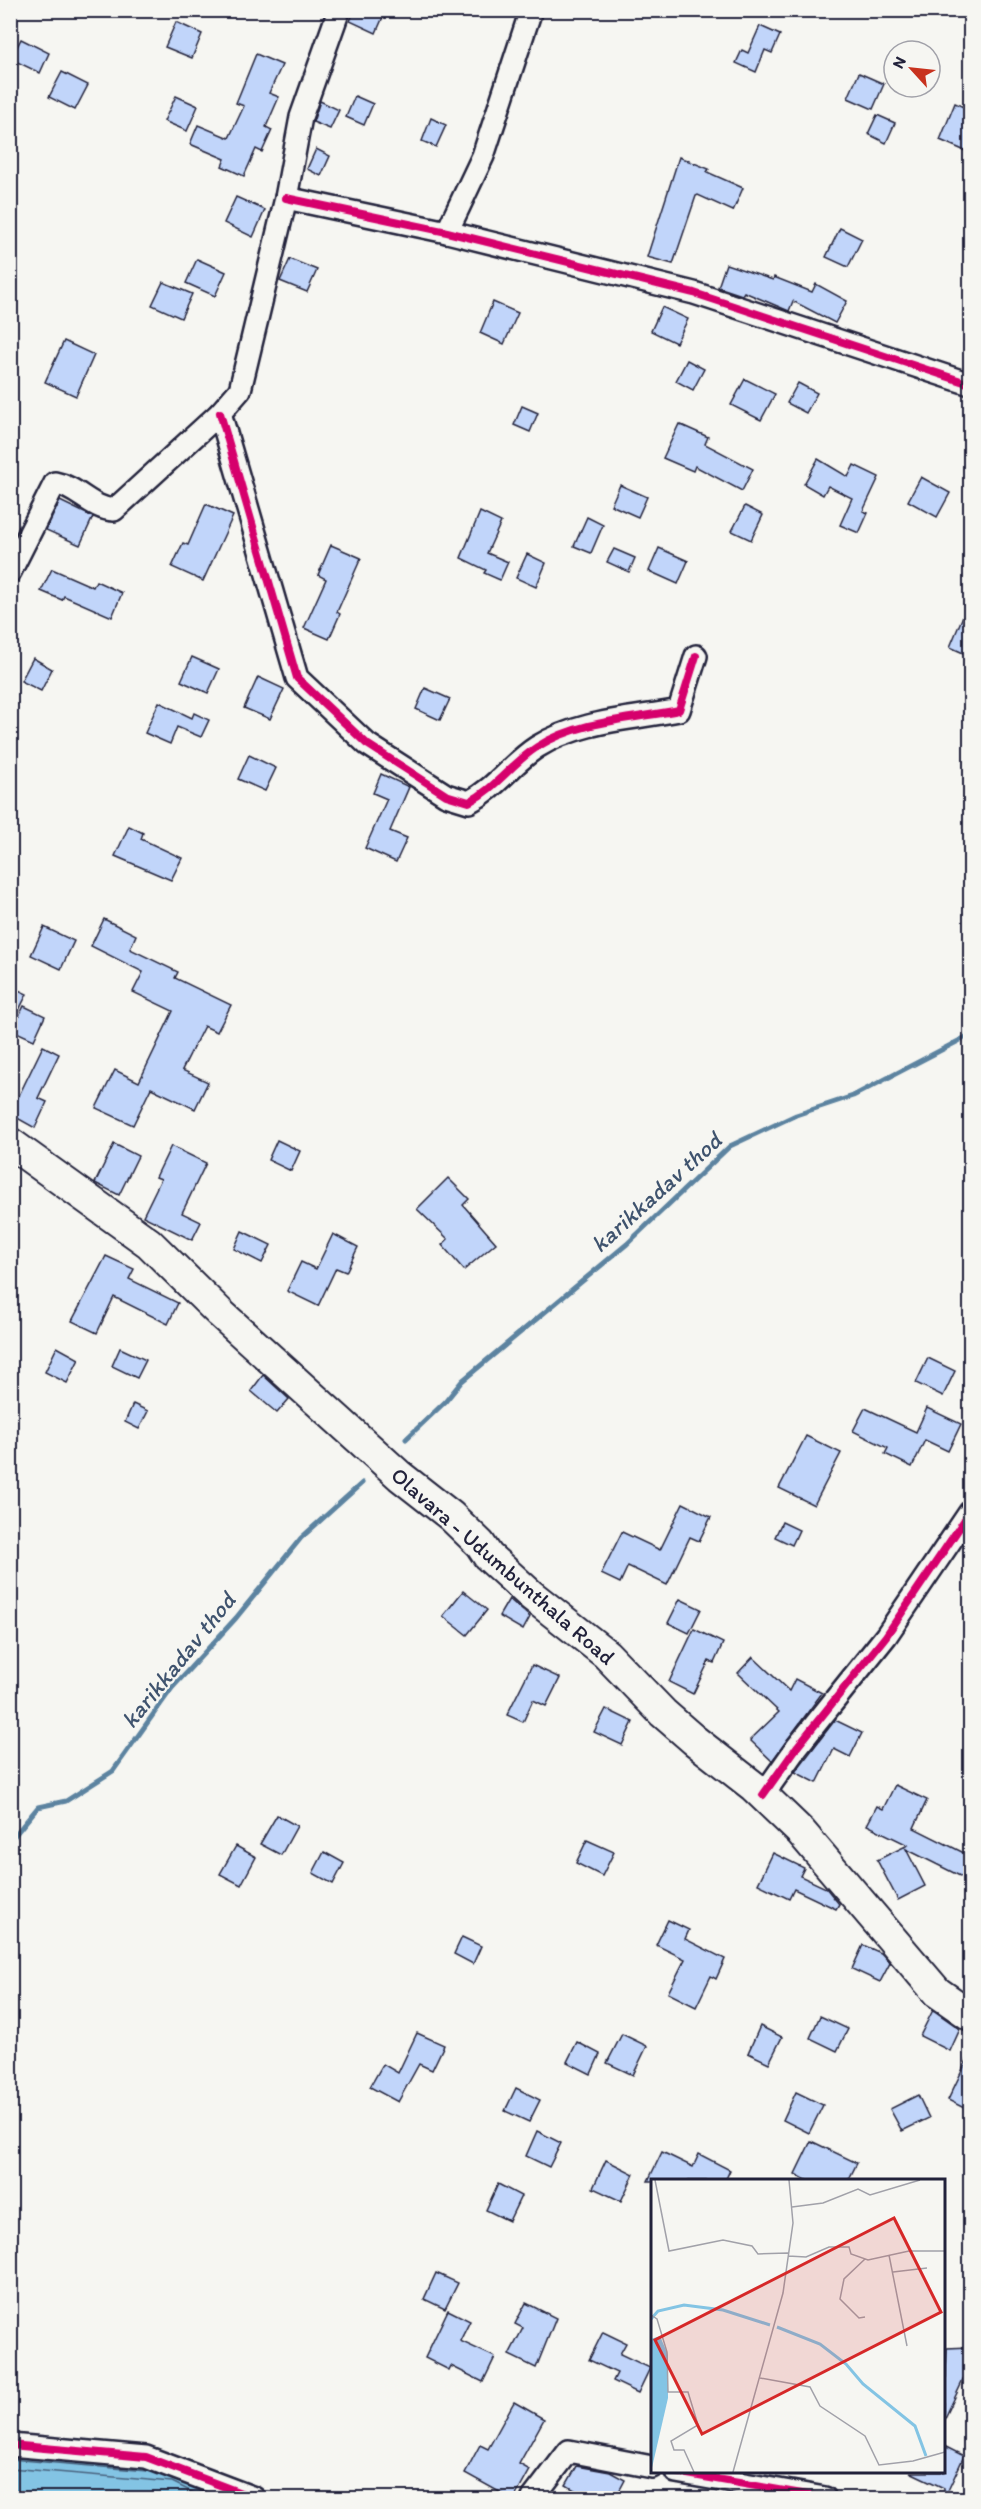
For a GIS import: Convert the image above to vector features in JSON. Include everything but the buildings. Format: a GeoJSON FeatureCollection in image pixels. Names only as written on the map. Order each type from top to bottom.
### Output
{"type":"FeatureCollection","features":[{"type":"Feature","properties":{"kind":"main road","name":"Olavara - Udumbunthala Road"},"geometry":{"type":"LineString","coordinates":[[10,1143],[149,1243],[220,1313],[400,1476],[451,1516],[480,1544],[488,1556],[531,1595],[606,1654],[663,1713],[763,1795],[801,1832],[937,1992],[970,2015]]}},
{"type":"Feature","properties":{"kind":"street"},"geometry":{"type":"LineString","coordinates":[[10,572],[55,483],[67,486],[104,510],[114,510],[220,413],[240,390],[285,198],[301,117],[339,10]]}},
{"type":"Feature","properties":{"kind":"street"},"geometry":{"type":"LineString","coordinates":[[447,232],[483,156],[531,10]]}},
{"type":"Feature","properties":{"kind":"street"},"geometry":{"type":"LineString","coordinates":[[285,198],[447,232],[694,293],[970,384]]}},
{"type":"Feature","properties":{"kind":"street"},"geometry":{"type":"LineString","coordinates":[[220,413],[297,678],[366,744],[446,795],[470,802],[484,794],[536,747],[572,730],[679,710],[696,656]]}},
{"type":"Feature","properties":{"kind":"street"},"geometry":{"type":"LineString","coordinates":[[763,1795],[797,1747],[886,1636],[970,1512]]}},
{"type":"Feature","properties":{"kind":"street"},"geometry":{"type":"LineString","coordinates":[[10,2445],[146,2457],[254,2499]]}},
{"type":"Feature","properties":{"kind":"street"},"geometry":{"type":"LineString","coordinates":[[533,2499],[569,2451],[651,2467]]}},
{"type":"Feature","properties":{"kind":"street"},"geometry":{"type":"LineString","coordinates":[[682,2473],[825,2499]]}},
{"type":"Feature","properties":{"kind":"water"},"geometry":{"type":"Polygon","coordinates":[[[10,2446],[178,2460],[254,2498],[11,2498],[10,2446]]]}},
{"type":"Feature","properties":{"kind":"waterway","name":"karikkadav thod"},"geometry":{"type":"LineString","coordinates":[[406,1439],[445,1402],[462,1381],[627,1244],[730,1146],[796,1115],[853,1096],[970,1035]]}},
{"type":"Feature","properties":{"kind":"waterway","name":"karikkadav thod"},"geometry":{"type":"LineString","coordinates":[[10,1841],[38,1807],[66,1801],[113,1771],[172,1688],[236,1618],[301,1538],[362,1483]]}},
{"type":"Feature","properties":{"kind":"cycle path"},"geometry":{"type":"LineString","coordinates":[[286,198],[447,232],[694,293],[970,384]]}},
{"type":"Feature","properties":{"kind":"cycle path"},"geometry":{"type":"LineString","coordinates":[[220,413],[297,678],[367,744],[446,795],[469,802],[488,790],[537,747],[553,738],[588,726],[679,710],[696,656]]}},
{"type":"Feature","properties":{"kind":"cycle path"},"geometry":{"type":"LineString","coordinates":[[763,1795],[797,1747],[886,1636],[970,1512]]}},
{"type":"Feature","properties":{"kind":"cycle path"},"geometry":{"type":"LineString","coordinates":[[10,2445],[146,2457],[254,2498]]}},
{"type":"Feature","properties":{"kind":"cycle path"},"geometry":{"type":"LineString","coordinates":[[682,2473],[825,2498]]}}]}
